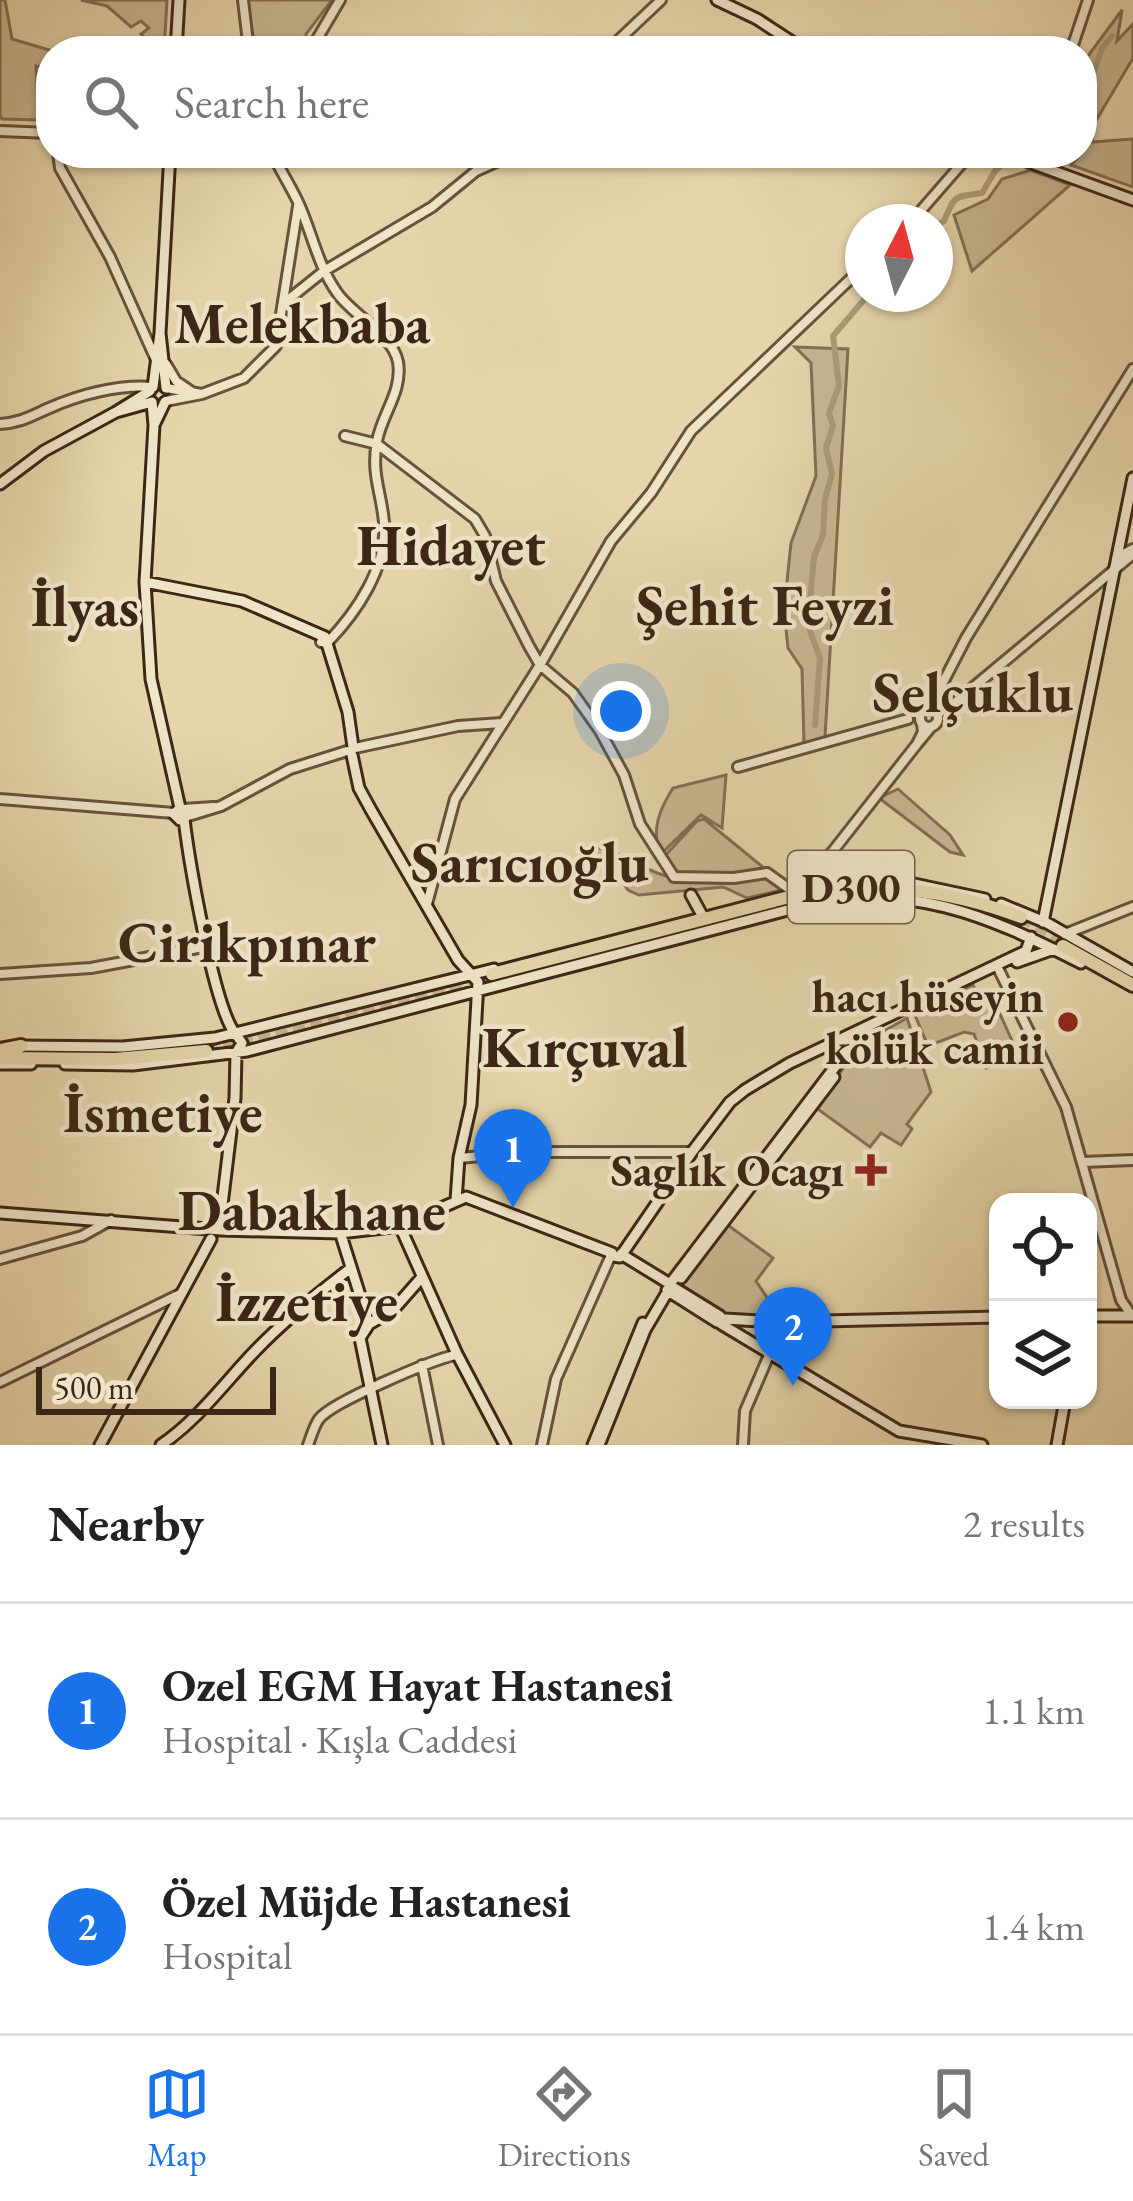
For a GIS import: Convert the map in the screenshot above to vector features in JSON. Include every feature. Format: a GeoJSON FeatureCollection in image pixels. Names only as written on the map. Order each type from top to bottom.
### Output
{"type":"FeatureCollection","features":[{"type":"Feature","properties":{"kind":"highway","name":"D300"},"geometry":{"type":"LineString","coordinates":[[491,978],[700,917],[865,886],[929,890],[1018,921]]}},
{"type":"Feature","properties":{"kind":"highway","name":"D300"},"geometry":{"type":"LineString","coordinates":[[491,978],[814,899],[888,893],[927,897],[1018,921]]}},
{"type":"Feature","properties":{"kind":"highway"},"geometry":{"type":"LineString","coordinates":[[1062,942],[1133,981]]}},
{"type":"Feature","properties":{"kind":"highway"},"geometry":{"type":"LineString","coordinates":[[0,1055],[138,1058],[207,1047]]}},
{"type":"Feature","properties":{"kind":"highway"},"geometry":{"type":"LineString","coordinates":[[0,1055],[207,1047]]}},
{"type":"Feature","properties":{"kind":"main road"},"geometry":{"type":"LineString","coordinates":[[177,36],[178,0]]}},
{"type":"Feature","properties":{"kind":"main road"},"geometry":{"type":"LineString","coordinates":[[717,0],[783,36]]}},
{"type":"Feature","properties":{"kind":"main road"},"geometry":{"type":"LineString","coordinates":[[729,0],[790,36]]}},
{"type":"Feature","properties":{"kind":"main road"},"geometry":{"type":"LineString","coordinates":[[154,425],[166,401],[160,333],[169,168]]}},
{"type":"Feature","properties":{"kind":"main road"},"geometry":{"type":"LineString","coordinates":[[1051,168],[1133,198]]}},
{"type":"Feature","properties":{"kind":"main road"},"geometry":{"type":"LineString","coordinates":[[100,1445],[216,1229],[230,1179],[226,1175],[231,1053],[242,1043],[229,1034],[206,949],[151,679],[145,582],[152,393],[160,360]]}},
{"type":"Feature","properties":{"kind":"main road"},"geometry":{"type":"LineString","coordinates":[[0,484],[44,451],[166,388]]}},
{"type":"Feature","properties":{"kind":"main road"},"geometry":{"type":"LineString","coordinates":[[152,393],[166,401]]}},
{"type":"Feature","properties":{"kind":"main road"},"geometry":{"type":"LineString","coordinates":[[1047,925],[1124,557],[1133,478]]}},
{"type":"Feature","properties":{"kind":"main road"},"geometry":{"type":"LineString","coordinates":[[1047,925],[1133,506]]}},
{"type":"Feature","properties":{"kind":"main road"},"geometry":{"type":"LineString","coordinates":[[145,582],[242,602],[324,641],[348,712],[359,788],[464,976]]}},
{"type":"Feature","properties":{"kind":"main road"},"geometry":{"type":"LineString","coordinates":[[691,895],[700,917],[794,891],[900,881],[943,887],[1033,932],[1047,925]]}},
{"type":"Feature","properties":{"kind":"main road"},"geometry":{"type":"LineString","coordinates":[[207,1047],[229,1034],[464,976],[491,978],[822,902],[871,897],[924,901],[1018,921],[1048,908]]}},
{"type":"Feature","properties":{"kind":"main road"},"geometry":{"type":"LineString","coordinates":[[998,968],[1026,951],[1018,921]]}},
{"type":"Feature","properties":{"kind":"main road","name":"D300"},"geometry":{"type":"LineString","coordinates":[[1018,921],[1047,925],[1062,942]]}},
{"type":"Feature","properties":{"kind":"main road","name":"D300"},"geometry":{"type":"LineString","coordinates":[[1018,921],[1062,942]]}},
{"type":"Feature","properties":{"kind":"main road"},"geometry":{"type":"LineString","coordinates":[[614,1253],[730,1102],[745,1090],[790,1063],[1062,942]]}},
{"type":"Feature","properties":{"kind":"main road"},"geometry":{"type":"LineString","coordinates":[[463,1197],[459,1158],[471,1106],[476,990],[476,979],[464,976]]}},
{"type":"Feature","properties":{"kind":"main road"},"geometry":{"type":"LineString","coordinates":[[457,996],[464,976]]}},
{"type":"Feature","properties":{"kind":"main road"},"geometry":{"type":"LineString","coordinates":[[207,1047],[231,1053],[258,1048],[457,996],[491,978]]}},
{"type":"Feature","properties":{"kind":"main road"},"geometry":{"type":"LineString","coordinates":[[446,981],[457,996],[474,1004]]}},
{"type":"Feature","properties":{"kind":"main road"},"geometry":{"type":"LineString","coordinates":[[256,1029],[248,1039],[258,1048]]}},
{"type":"Feature","properties":{"kind":"main road"},"geometry":{"type":"LineString","coordinates":[[229,1034],[220,1044],[231,1053]]}},
{"type":"Feature","properties":{"kind":"main road"},"geometry":{"type":"LineString","coordinates":[[596,1445],[635,1336],[858,1035]]}},
{"type":"Feature","properties":{"kind":"main road"},"geometry":{"type":"LineString","coordinates":[[112,1220],[340,1232],[400,1225],[463,1197],[614,1253],[917,1445]]}},
{"type":"Feature","properties":{"kind":"main road"},"geometry":{"type":"LineString","coordinates":[[0,1212],[216,1229]]}},
{"type":"Feature","properties":{"kind":"main road"},"geometry":{"type":"LineString","coordinates":[[400,1225],[455,1354],[504,1445]]}},
{"type":"Feature","properties":{"kind":"main road"},"geometry":{"type":"LineString","coordinates":[[340,1232],[369,1324]]}},
{"type":"Feature","properties":{"kind":"main road"},"geometry":{"type":"LineString","coordinates":[[161,1445],[196,1420],[254,1353],[351,1268]]}},
{"type":"Feature","properties":{"kind":"main road"},"geometry":{"type":"LineString","coordinates":[[382,1445],[360,1337],[421,1278]]}},
{"type":"Feature","properties":{"kind":"main road"},"geometry":{"type":"LineString","coordinates":[[421,1278],[504,1445]]}},
{"type":"Feature","properties":{"kind":"main road"},"geometry":{"type":"LineString","coordinates":[[1097,1316],[1133,1316]]}},
{"type":"Feature","properties":{"kind":"main road"},"geometry":{"type":"LineString","coordinates":[[736,1328],[989,1317]]}},
{"type":"Feature","properties":{"kind":"main road"},"geometry":{"type":"LineString","coordinates":[[1057,1445],[1063,1409]]}},
{"type":"Feature","properties":{"kind":"main road"},"geometry":{"type":"LineString","coordinates":[[899,1431],[982,1445]]}},
{"type":"Feature","properties":{"kind":"street"},"geometry":{"type":"LineString","coordinates":[[243,0],[247,36]]}},
{"type":"Feature","properties":{"kind":"street"},"geometry":{"type":"LineString","coordinates":[[319,36],[340,0]]}},
{"type":"Feature","properties":{"kind":"street"},"geometry":{"type":"LineString","coordinates":[[623,36],[661,0]]}},
{"type":"Feature","properties":{"kind":"street"},"geometry":{"type":"LineString","coordinates":[[1076,36],[1088,0]]}},
{"type":"Feature","properties":{"kind":"street"},"geometry":{"type":"LineString","coordinates":[[0,130],[36,133]]}},
{"type":"Feature","properties":{"kind":"street"},"geometry":{"type":"LineString","coordinates":[[60,168],[160,360],[176,381],[198,393]]}},
{"type":"Feature","properties":{"kind":"street"},"geometry":{"type":"LineString","coordinates":[[280,168],[324,271],[348,308],[397,357],[396,391],[377,444],[374,470],[383,541],[371,579],[350,618],[324,641]]}},
{"type":"Feature","properties":{"kind":"street"},"geometry":{"type":"LineString","coordinates":[[284,303],[324,271],[432,207],[483,168]]}},
{"type":"Feature","properties":{"kind":"street"},"geometry":{"type":"LineString","coordinates":[[927,204],[958,168]]}},
{"type":"Feature","properties":{"kind":"street"},"geometry":{"type":"LineString","coordinates":[[166,401],[232,386],[272,352],[281,330],[298,203]]}},
{"type":"Feature","properties":{"kind":"street"},"geometry":{"type":"LineString","coordinates":[[426,905],[455,799],[611,541],[651,494],[691,431],[845,283]]}},
{"type":"Feature","properties":{"kind":"street"},"geometry":{"type":"LineString","coordinates":[[345,436],[377,444],[476,519],[501,592],[540,665],[573,693],[600,731],[625,776],[640,824],[674,877],[772,874],[794,891],[833,851],[917,744],[966,638],[1133,370]]}},
{"type":"Feature","properties":{"kind":"street"},"geometry":{"type":"LineString","coordinates":[[0,424],[21,423],[50,408],[125,386],[152,393]]}},
{"type":"Feature","properties":{"kind":"street"},"geometry":{"type":"LineString","coordinates":[[166,388],[198,393]]}},
{"type":"Feature","properties":{"kind":"street"},"geometry":{"type":"LineString","coordinates":[[739,767],[908,718],[929,717],[952,705],[1124,557]]}},
{"type":"Feature","properties":{"kind":"street"},"geometry":{"type":"LineString","coordinates":[[0,799],[179,814],[221,806],[290,769],[351,750],[451,728],[502,723]]}},
{"type":"Feature","properties":{"kind":"street"},"geometry":{"type":"LineString","coordinates":[[1062,942],[1133,907]]}},
{"type":"Feature","properties":{"kind":"street"},"geometry":{"type":"LineString","coordinates":[[0,974],[92,968],[206,949]]}},
{"type":"Feature","properties":{"kind":"street"},"geometry":{"type":"LineString","coordinates":[[998,968],[1066,1107],[1121,1300],[1133,1316]]}},
{"type":"Feature","properties":{"kind":"street"},"geometry":{"type":"LineString","coordinates":[[459,1158],[528,1152],[692,1152]]}},
{"type":"Feature","properties":{"kind":"street"},"geometry":{"type":"LineString","coordinates":[[1083,1162],[1133,1160]]}},
{"type":"Feature","properties":{"kind":"street"},"geometry":{"type":"LineString","coordinates":[[0,1259],[82,1236],[112,1220]]}},
{"type":"Feature","properties":{"kind":"street"},"geometry":{"type":"LineString","coordinates":[[542,1445],[556,1379],[614,1253]]}},
{"type":"Feature","properties":{"kind":"street"},"geometry":{"type":"LineString","coordinates":[[0,1382],[184,1290]]}},
{"type":"Feature","properties":{"kind":"street"},"geometry":{"type":"LineString","coordinates":[[1110,1315],[1121,1300]]}},
{"type":"Feature","properties":{"kind":"street"},"geometry":{"type":"LineString","coordinates":[[308,1445],[320,1418],[422,1365],[455,1354]]}},
{"type":"Feature","properties":{"kind":"street"},"geometry":{"type":"LineString","coordinates":[[743,1445],[747,1405],[769,1355]]}},
{"type":"Feature","properties":{"kind":"street"},"geometry":{"type":"LineString","coordinates":[[422,1365],[438,1445]]}},
{"type":"Feature","properties":{"kind":"shaded area"},"geometry":{"type":"Polygon","coordinates":[[[0,0],[5,0],[12,39],[36,46],[36,120],[2,119],[0,0]]]}},
{"type":"Feature","properties":{"kind":"shaded area"},"geometry":{"type":"Polygon","coordinates":[[[81,0],[167,0],[165,36],[143,36],[149,28],[141,21],[131,27],[107,6],[81,0]]]}},
{"type":"Feature","properties":{"kind":"shaded area"},"geometry":{"type":"Polygon","coordinates":[[[247,0],[332,0],[306,36],[253,36],[247,0]]]}},
{"type":"Feature","properties":{"kind":"shaded area"},"geometry":{"type":"Polygon","coordinates":[[[1122,10],[1117,41],[1133,24],[1133,58],[1097,119],[1097,44],[1122,10]]]}},
{"type":"Feature","properties":{"kind":"shaded area"},"geometry":{"type":"Polygon","coordinates":[[[1133,139],[1133,187],[1079,168],[1097,168],[1097,142],[1133,139]]]}},
{"type":"Feature","properties":{"kind":"shaded area"},"geometry":{"type":"Polygon","coordinates":[[[1031,170],[1070,185],[972,271],[954,215],[988,199],[1002,179],[1031,170]]]}},
{"type":"Feature","properties":{"kind":"shaded area"},"geometry":{"type":"Polygon","coordinates":[[[795,347],[848,349],[825,737],[804,744],[802,669],[788,648],[784,610],[791,543],[816,476],[811,363],[795,347]]]}},
{"type":"Feature","properties":{"kind":"shaded area"},"geometry":{"type":"Polygon","coordinates":[[[726,775],[722,828],[701,815],[662,853],[657,828],[673,788],[726,775]]]}},
{"type":"Feature","properties":{"kind":"shaded area"},"geometry":{"type":"Polygon","coordinates":[[[898,789],[950,835],[963,855],[950,852],[879,798],[898,789]]]}},
{"type":"Feature","properties":{"kind":"shaded area"},"geometry":{"type":"Polygon","coordinates":[[[704,819],[764,871],[676,875],[664,857],[704,819]]]}},
{"type":"Feature","properties":{"kind":"shaded area"},"geometry":{"type":"Polygon","coordinates":[[[582,847],[606,850],[674,878],[710,881],[771,875],[785,889],[747,898],[723,887],[639,895],[628,890],[612,867],[585,861],[579,854],[582,847]]]}},
{"type":"Feature","properties":{"kind":"shaded area"},"geometry":{"type":"Polygon","coordinates":[[[973,985],[984,1007],[995,1003],[1019,1056],[986,1068],[974,1034],[964,1032],[928,1046],[914,1013],[973,985]]]}},
{"type":"Feature","properties":{"kind":"shaded area"},"geometry":{"type":"Polygon","coordinates":[[[907,1018],[931,1092],[907,1124],[912,1129],[901,1145],[881,1133],[870,1147],[815,1107],[860,1045],[907,1018]]]}},
{"type":"Feature","properties":{"kind":"shaded area"},"geometry":{"type":"Polygon","coordinates":[[[725,1223],[773,1258],[756,1281],[770,1302],[772,1317],[726,1318],[679,1286],[725,1223]]]}},
{"type":"Feature","properties":{"kind":"waterway"},"geometry":{"type":"LineString","coordinates":[[1097,62],[1112,36]]}},
{"type":"Feature","properties":{"kind":"waterway"},"geometry":{"type":"LineString","coordinates":[[952,204],[965,195],[982,193],[998,168]]}},
{"type":"Feature","properties":{"kind":"waterway"},"geometry":{"type":"LineString","coordinates":[[815,725],[820,658],[810,631],[810,601],[832,474],[826,448],[833,426],[829,413],[839,386],[833,336],[854,312]]}},
{"type":"Feature","properties":{"kind":"tunnel"},"geometry":{"type":"LineString","coordinates":[[1021,917],[1066,940]]}},
{"type":"Feature","properties":{"kind":"tunnel"},"geometry":{"type":"LineString","coordinates":[[206,1051],[493,981]]}},
{"type":"Feature","properties":{"kind":"place","name":"hacı hüseyin kölük camii"},"geometry":{"type":"Point","coordinates":[1068,1022]}},
{"type":"Feature","properties":{"kind":"place","name":"Saglık Ocagı"},"geometry":{"type":"Point","coordinates":[871,1170]}},
{"type":"Feature","properties":{"kind":"place","name":"Ozel EGM Hayat Hastanesi"},"geometry":{"type":"Point","coordinates":[513,1208]}},
{"type":"Feature","properties":{"kind":"place","name":"Özel Müjde Hastanesi"},"geometry":{"type":"Point","coordinates":[793,1386]}},
{"type":"Feature","properties":{"kind":"district","name":"Melekbaba"},"geometry":{"type":"Point","coordinates":[302,323]}},
{"type":"Feature","properties":{"kind":"district","name":"Hidayet"},"geometry":{"type":"Point","coordinates":[451,545]}},
{"type":"Feature","properties":{"kind":"district","name":"Şehit Feyzi"},"geometry":{"type":"Point","coordinates":[765,605]}},
{"type":"Feature","properties":{"kind":"district","name":"İlyas"},"geometry":{"type":"Point","coordinates":[85,606]}},
{"type":"Feature","properties":{"kind":"district","name":"Selçuklu"},"geometry":{"type":"Point","coordinates":[973,692]}},
{"type":"Feature","properties":{"kind":"district","name":"Sarıcıoğlu"},"geometry":{"type":"Point","coordinates":[530,862]}},
{"type":"Feature","properties":{"kind":"district","name":"Cirikpınar"},"geometry":{"type":"Point","coordinates":[247,942]}},
{"type":"Feature","properties":{"kind":"district","name":"Kırçuval"},"geometry":{"type":"Point","coordinates":[585,1047]}},
{"type":"Feature","properties":{"kind":"district","name":"İsmetiye"},"geometry":{"type":"Point","coordinates":[163,1112]}},
{"type":"Feature","properties":{"kind":"district","name":"Dabakhane"},"geometry":{"type":"Point","coordinates":[312,1210]}},
{"type":"Feature","properties":{"kind":"district","name":"İzzetiye"},"geometry":{"type":"Point","coordinates":[307,1301]}}]}
